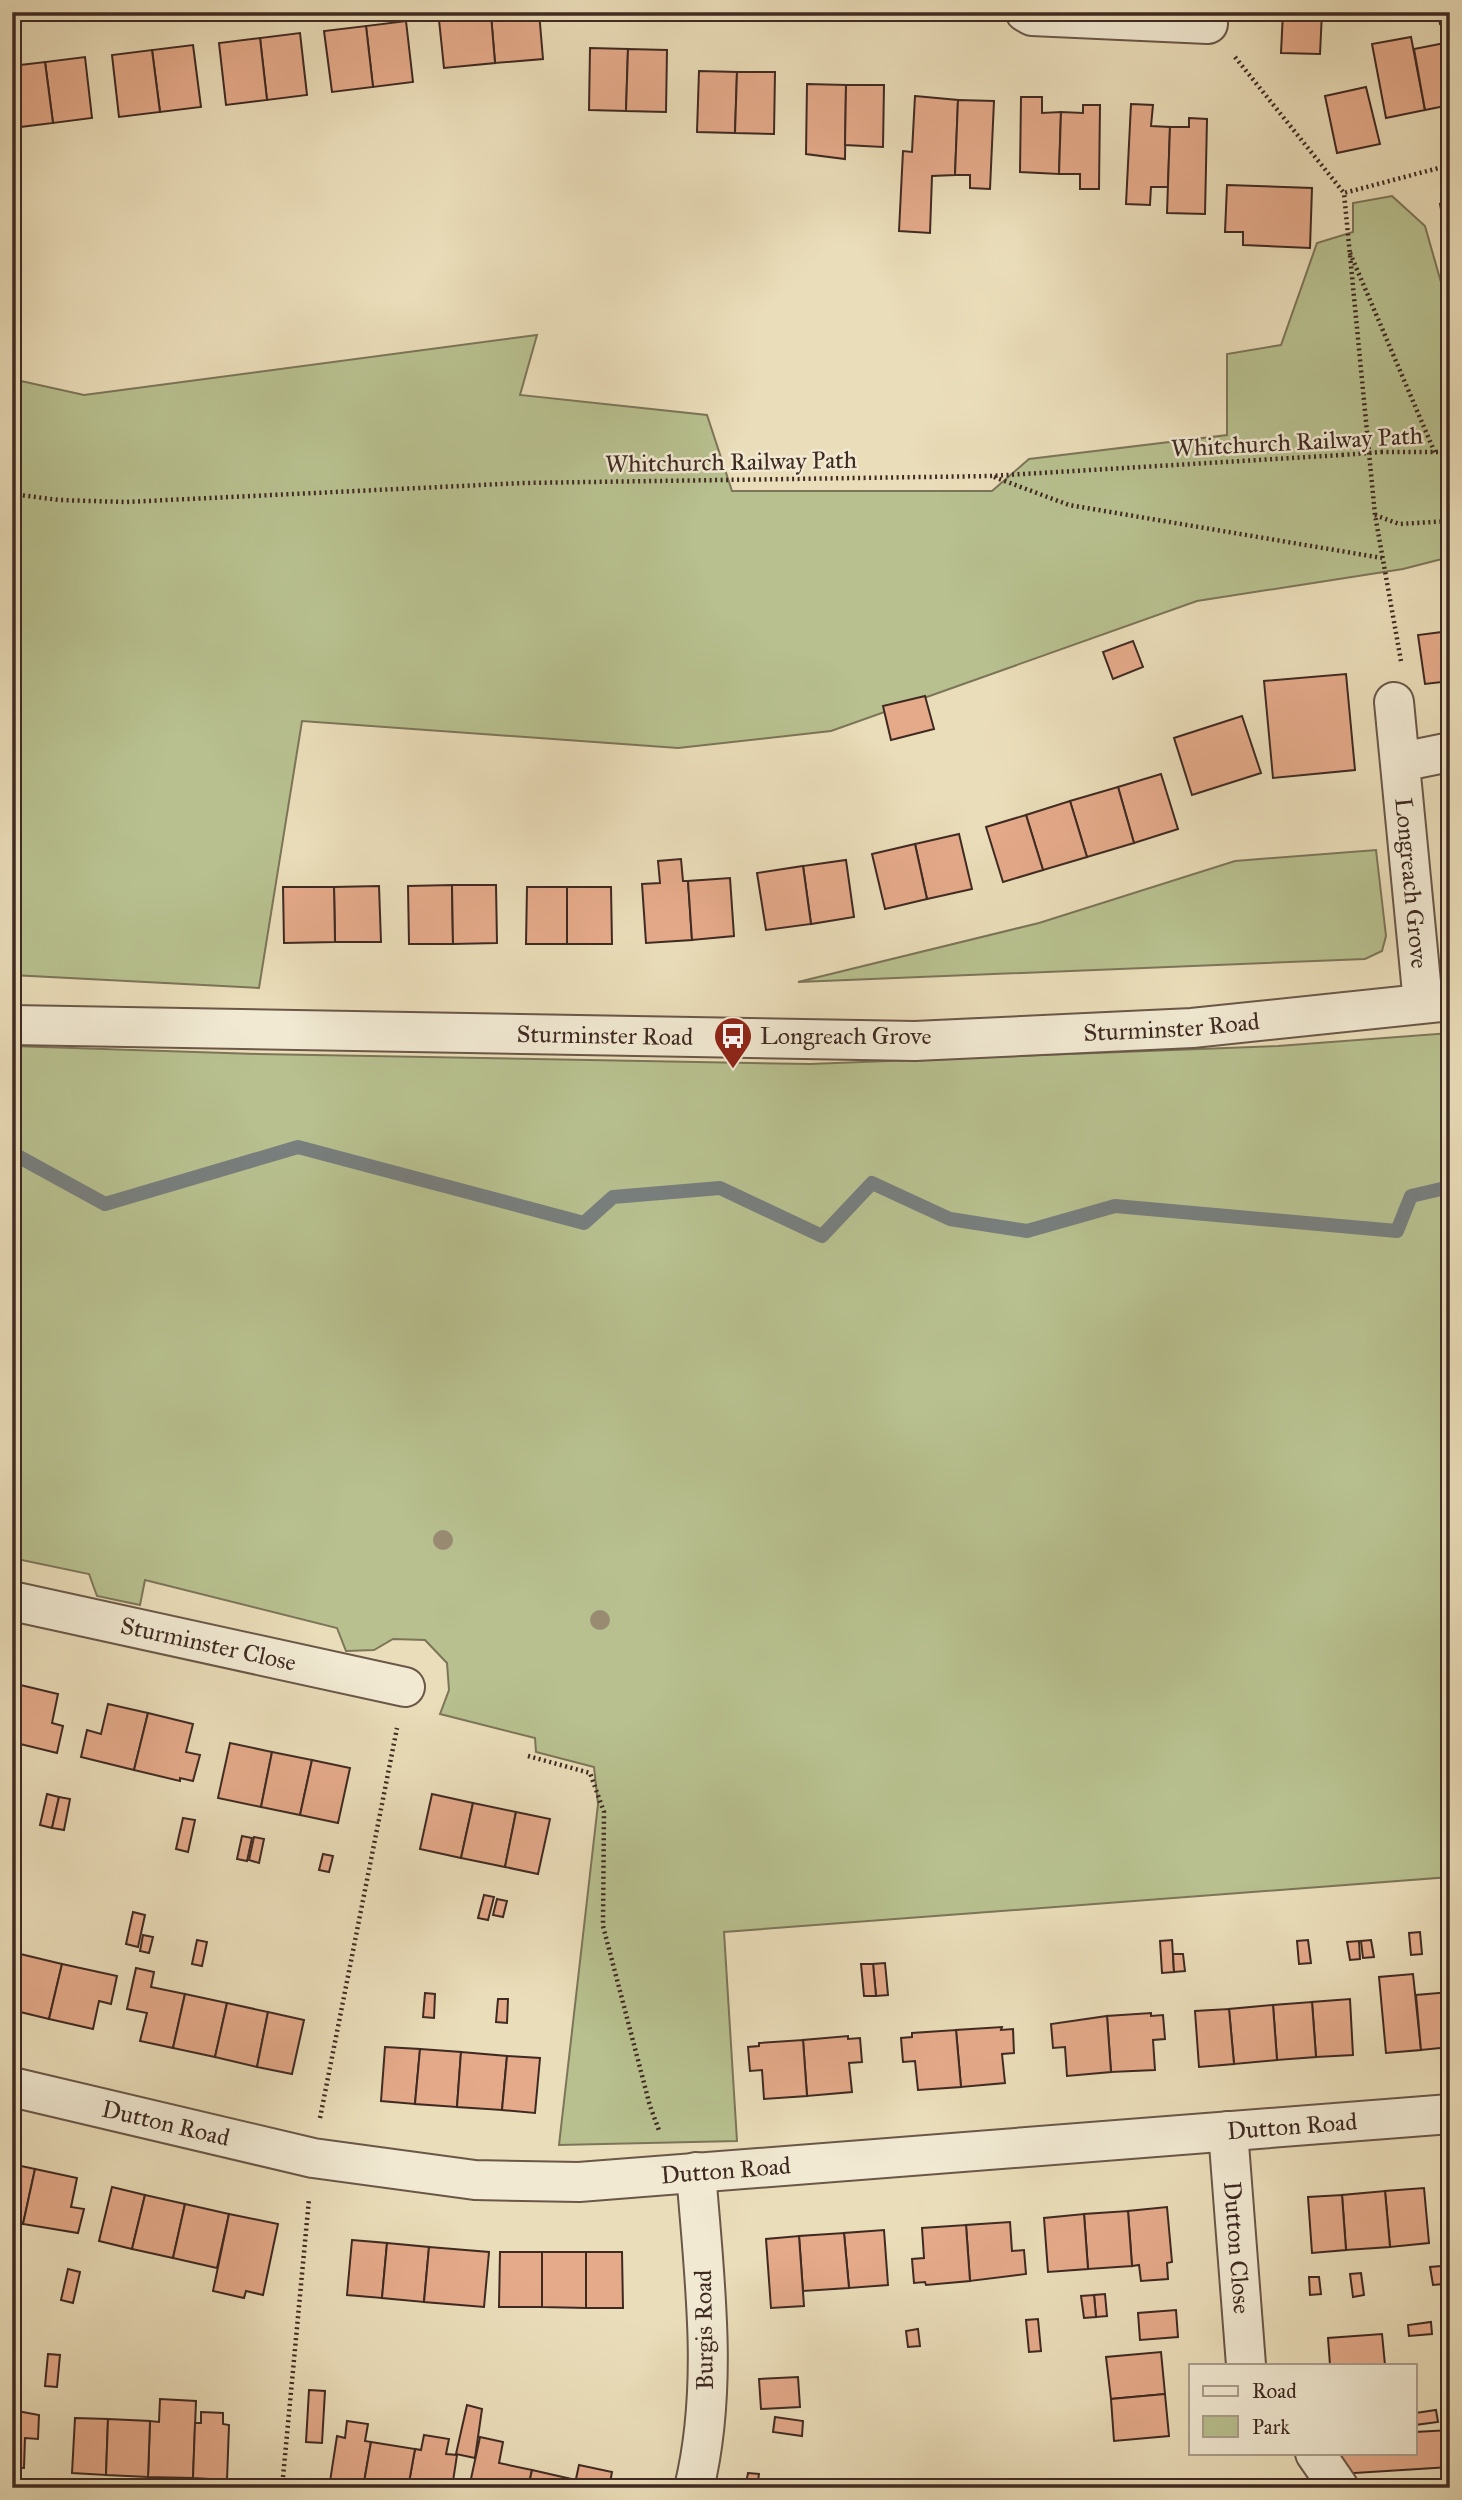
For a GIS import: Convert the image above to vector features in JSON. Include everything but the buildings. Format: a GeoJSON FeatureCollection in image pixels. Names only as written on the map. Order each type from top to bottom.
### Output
{"type":"FeatureCollection","features":[{"type":"Feature","properties":{"kind":"street"},"geometry":{"type":"LineString","coordinates":[[1025,12],[1032,16],[1208,24]]}},
{"type":"Feature","properties":{"kind":"street","name":"Longreach Grove"},"geometry":{"type":"LineString","coordinates":[[1394,702],[1436,1002]]}},
{"type":"Feature","properties":{"kind":"street","name":"Longreach Grove"},"geometry":{"type":"LineString","coordinates":[[1401,762],[1450,752]]}},
{"type":"Feature","properties":{"kind":"street","name":"Sturminster Road"},"geometry":{"type":"LineString","coordinates":[[12,1025],[915,1041],[1192,1028],[1436,1002]]}},
{"type":"Feature","properties":{"kind":"street","name":"Sturminster Close"},"geometry":{"type":"LineString","coordinates":[[12,1601],[405,1687]]}},
{"type":"Feature","properties":{"kind":"street","name":"Dutton Road"},"geometry":{"type":"LineString","coordinates":[[12,2087],[313,2158],[475,2180],[579,2182],[1450,2114]]}},
{"type":"Feature","properties":{"kind":"street","name":"Dutton Close"},"geometry":{"type":"LineString","coordinates":[[1228,2132],[1246,2364]]}},
{"type":"Feature","properties":{"kind":"street","name":"Burgis Road"},"geometry":{"type":"LineString","coordinates":[[685,2173],[708,2330],[703,2451],[694,2488]]}},
{"type":"Feature","properties":{"kind":"street"},"geometry":{"type":"LineString","coordinates":[[1316,2454],[1339,2488]]}},
{"type":"Feature","properties":{"kind":"path"},"geometry":{"type":"LineString","coordinates":[[1208,24],[1344,193],[1375,515],[1404,677],[1394,702]]}},
{"type":"Feature","properties":{"kind":"path"},"geometry":{"type":"LineString","coordinates":[[1344,193],[1450,165]]}},
{"type":"Feature","properties":{"kind":"path"},"geometry":{"type":"LineString","coordinates":[[1348,249],[1435,453]]}},
{"type":"Feature","properties":{"kind":"path","name":"Whitchurch Railway Path"},"geometry":{"type":"LineString","coordinates":[[12,494],[59,500],[126,502],[523,483],[990,475],[1381,452],[1450,452]]}},
{"type":"Feature","properties":{"kind":"path"},"geometry":{"type":"LineString","coordinates":[[990,475],[1069,505],[1382,558]]}},
{"type":"Feature","properties":{"kind":"path"},"geometry":{"type":"LineString","coordinates":[[1375,515],[1399,524],[1450,521]]}},
{"type":"Feature","properties":{"kind":"path"},"geometry":{"type":"LineString","coordinates":[[387,1776],[394,1743]]}},
{"type":"Feature","properties":{"kind":"path"},"geometry":{"type":"LineString","coordinates":[[527,1756],[590,1773],[604,1812],[603,1926],[650,2106],[685,2173]]}},
{"type":"Feature","properties":{"kind":"green space"},"geometry":{"type":"Polygon","coordinates":[[[1392,196],[1425,226],[1450,314],[1450,557],[1403,569],[1197,601],[831,731],[678,748],[302,721],[259,988],[12,975],[12,379],[84,395],[537,335],[520,395],[707,415],[732,491],[992,491],[1029,459],[1227,435],[1227,354],[1281,345],[1317,243],[1353,232],[1353,203],[1392,196]]]}},
{"type":"Feature","properties":{"kind":"green space"},"geometry":{"type":"Polygon","coordinates":[[[1376,850],[1386,936],[1382,951],[1365,959],[798,982],[1039,923],[1235,861],[1376,850]]]}},
{"type":"Feature","properties":{"kind":"green space"},"geometry":{"type":"Polygon","coordinates":[[[1450,1033],[1450,1877],[724,1932],[737,2141],[559,2145],[598,1804],[594,1767],[536,1752],[535,1738],[440,1714],[449,1690],[447,1663],[425,1640],[393,1639],[374,1650],[346,1651],[337,1628],[145,1580],[140,1605],[97,1596],[89,1574],[12,1558],[12,1046],[258,1054],[810,1064],[1278,1046],[1450,1033]]]}},
{"type":"Feature","properties":{"kind":"waterway"},"geometry":{"type":"LineString","coordinates":[[12,1153],[105,1204],[298,1147],[584,1223],[613,1197],[720,1188],[822,1236],[872,1183],[950,1219],[1027,1231],[1115,1206],[1397,1231],[1411,1196],[1450,1187]]}},
{"type":"Feature","properties":{"kind":"place","name":"Longreach Grove"},"geometry":{"type":"Point","coordinates":[733,1070]}}]}
